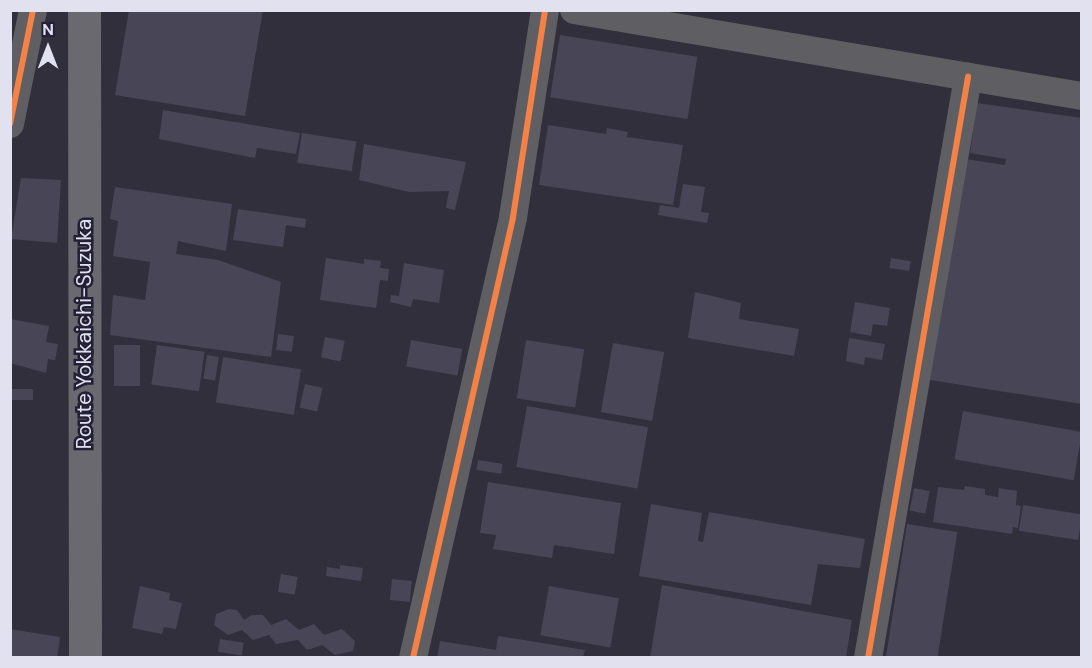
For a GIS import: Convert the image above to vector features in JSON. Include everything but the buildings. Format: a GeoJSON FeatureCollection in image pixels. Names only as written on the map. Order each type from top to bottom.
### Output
{"type":"FeatureCollection","features":[{"type":"Feature","properties":{"kind":"main road","name":"Route Yokkaichi-Suzuka"},"geometry":{"type":"LineString","coordinates":[[84,10],[85,657]]}},
{"type":"Feature","properties":{"kind":"street"},"geometry":{"type":"LineString","coordinates":[[10,124],[33,10]]}},
{"type":"Feature","properties":{"kind":"street"},"geometry":{"type":"LineString","coordinates":[[413,657],[513,217],[544,10]]}},
{"type":"Feature","properties":{"kind":"street"},"geometry":{"type":"LineString","coordinates":[[574,10],[1082,96]]}},
{"type":"Feature","properties":{"kind":"street"},"geometry":{"type":"LineString","coordinates":[[868,657],[968,77]]}},
{"type":"Feature","properties":{"kind":"cycle path"},"geometry":{"type":"LineString","coordinates":[[10,124],[33,10]]}},
{"type":"Feature","properties":{"kind":"cycle path"},"geometry":{"type":"LineString","coordinates":[[413,658],[513,217],[545,10]]}},
{"type":"Feature","properties":{"kind":"cycle path"},"geometry":{"type":"LineString","coordinates":[[868,658],[968,77]]}}]}
